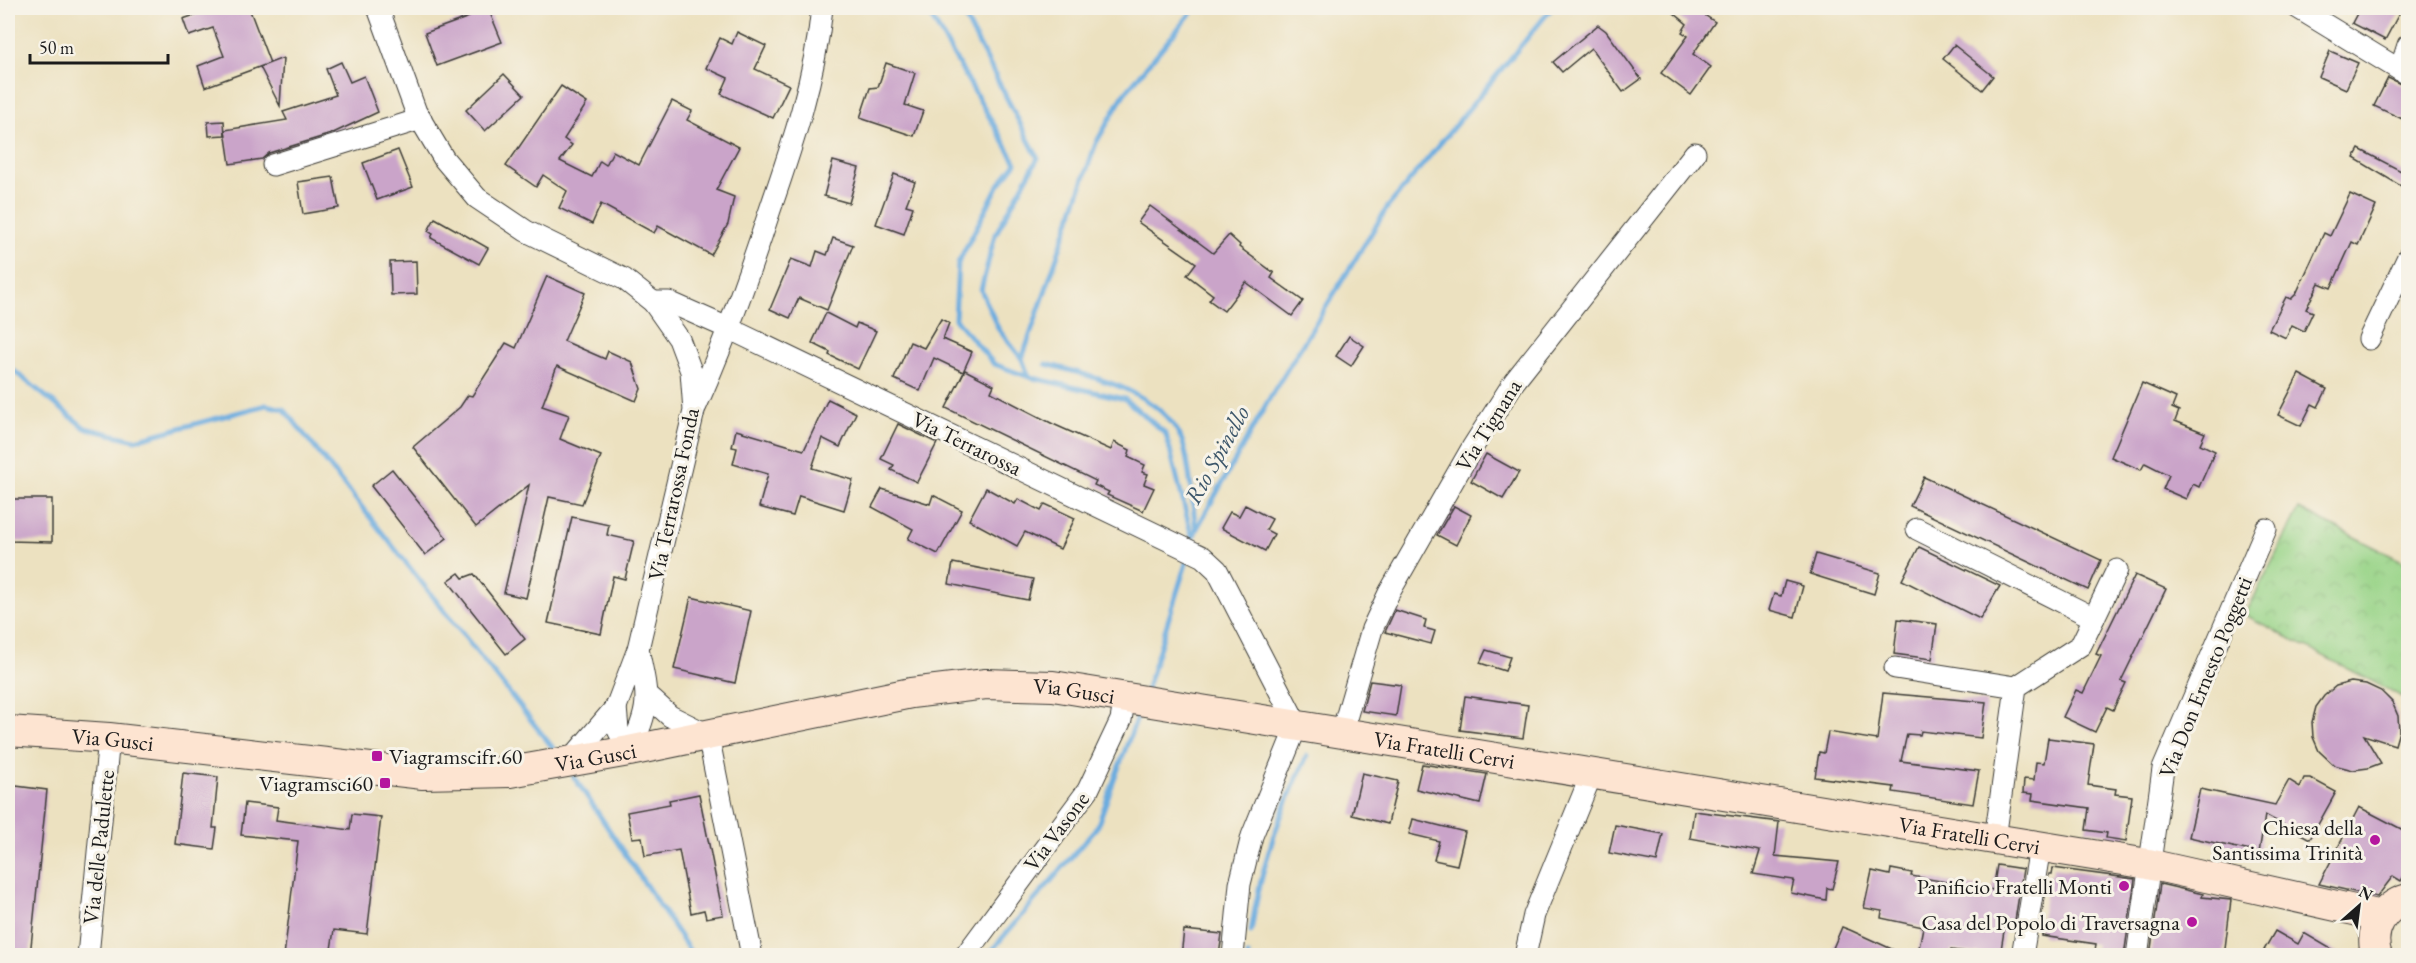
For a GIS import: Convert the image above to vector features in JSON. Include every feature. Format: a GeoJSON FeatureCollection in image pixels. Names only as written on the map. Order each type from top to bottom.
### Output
{"type":"FeatureCollection","features":[{"type":"Feature","properties":{"kind":"street","name":"Via Terrarossa Fonda"},"geometry":{"type":"LineString","coordinates":[[378,8],[416,112],[444,159],[477,198],[526,231],[624,279],[653,302],[679,339],[691,371],[694,411],[638,649],[616,707]]}},
{"type":"Feature","properties":{"kind":"street"},"geometry":{"type":"LineString","coordinates":[[694,411],[730,329],[794,140],[817,53],[822,8]]}},
{"type":"Feature","properties":{"kind":"street"},"geometry":{"type":"LineString","coordinates":[[2298,8],[2404,73],[2409,45]]}},
{"type":"Feature","properties":{"kind":"street"},"geometry":{"type":"LineString","coordinates":[[273,165],[421,119]]}},
{"type":"Feature","properties":{"kind":"street","name":"Via Tignana"},"geometry":{"type":"LineString","coordinates":[[1342,732],[1372,629],[1389,592],[1472,448],[1515,382],[1695,153]]}},
{"type":"Feature","properties":{"kind":"street"},"geometry":{"type":"LineString","coordinates":[[2369,339],[2409,257]]}},
{"type":"Feature","properties":{"kind":"street","name":"Via Terrarossa"},"geometry":{"type":"LineString","coordinates":[[653,302],[669,302],[730,329],[1203,557],[1217,570],[1226,584],[1298,725]]}},
{"type":"Feature","properties":{"kind":"street"},"geometry":{"type":"LineString","coordinates":[[1917,528],[2094,618]]}},
{"type":"Feature","properties":{"kind":"street","name":"Via Don Ernesto Poggetti"},"geometry":{"type":"LineString","coordinates":[[2137,956],[2148,864],[2163,770],[2266,529]]}},
{"type":"Feature","properties":{"kind":"street"},"geometry":{"type":"LineString","coordinates":[[1895,668],[2016,687],[2081,645],[2117,570]]}},
{"type":"Feature","properties":{"kind":"street"},"geometry":{"type":"LineString","coordinates":[[629,751],[644,723],[648,696],[638,649]]}},
{"type":"Feature","properties":{"kind":"street","name":"Via Gusci"},"geometry":{"type":"LineString","coordinates":[[8,731],[110,738],[423,774],[510,772],[629,751],[911,693],[960,687],[1021,683],[1134,698]]}},
{"type":"Feature","properties":{"kind":"street"},"geometry":{"type":"LineString","coordinates":[[1995,839],[2016,687]]}},
{"type":"Feature","properties":{"kind":"street"},"geometry":{"type":"LineString","coordinates":[[648,696],[670,716],[708,735],[752,956]]}},
{"type":"Feature","properties":{"kind":"street","name":"Via Fratelli Cervi"},"geometry":{"type":"LineString","coordinates":[[1134,698],[2148,864],[2346,909],[2378,938]]}},
{"type":"Feature","properties":{"kind":"street","name":"Via Vasone"},"geometry":{"type":"LineString","coordinates":[[965,956],[1088,790],[1134,698]]}},
{"type":"Feature","properties":{"kind":"street"},"geometry":{"type":"LineString","coordinates":[[616,707],[618,730],[629,751]]}},
{"type":"Feature","properties":{"kind":"street"},"geometry":{"type":"LineString","coordinates":[[569,762],[616,707]]}},
{"type":"Feature","properties":{"kind":"street"},"geometry":{"type":"LineString","coordinates":[[1233,956],[1240,884],[1252,836],[1298,725]]}},
{"type":"Feature","properties":{"kind":"street","name":"Via delle Padulette"},"geometry":{"type":"LineString","coordinates":[[88,956],[110,738]]}},
{"type":"Feature","properties":{"kind":"street"},"geometry":{"type":"LineString","coordinates":[[1525,956],[1534,915],[1592,773]]}},
{"type":"Feature","properties":{"kind":"street"},"geometry":{"type":"LineString","coordinates":[[2022,956],[2040,847]]}},
{"type":"Feature","properties":{"kind":"street"},"geometry":{"type":"LineString","coordinates":[[2378,938],[2390,908],[2409,899]]}},
{"type":"Feature","properties":{"kind":"green space"},"geometry":{"type":"Polygon","coordinates":[[[2299,509],[2408,564],[2408,700],[2245,615],[2299,509]]]}},
{"type":"Feature","properties":{"kind":"building"},"geometry":{"type":"Polygon","coordinates":[[[215,8],[249,8],[270,63],[205,87],[198,66],[224,56],[213,28],[189,36],[183,19],[215,8]]]}},
{"type":"Feature","properties":{"kind":"building"},"geometry":{"type":"Polygon","coordinates":[[[464,8],[488,8],[502,42],[437,66],[425,33],[469,17],[464,8]]]}},
{"type":"Feature","properties":{"kind":"building"},"geometry":{"type":"Polygon","coordinates":[[[1668,8],[1694,8],[1715,22],[1693,54],[1711,67],[1691,95],[1661,73],[1688,36],[1682,32],[1687,24],[1668,8]]]}},
{"type":"Feature","properties":{"kind":"building"},"geometry":{"type":"Polygon","coordinates":[[[2360,8],[2402,8],[2385,40],[2352,23],[2360,8]]]}},
{"type":"Feature","properties":{"kind":"building"},"geometry":{"type":"Polygon","coordinates":[[[1598,25],[1606,31],[1641,79],[1623,92],[1591,48],[1562,72],[1553,62],[1598,25]]]}},
{"type":"Feature","properties":{"kind":"building"},"geometry":{"type":"Polygon","coordinates":[[[737,32],[766,46],[755,69],[789,85],[773,118],[721,94],[728,78],[706,68],[720,38],[732,44],[737,32]]]}},
{"type":"Feature","properties":{"kind":"building"},"geometry":{"type":"Polygon","coordinates":[[[1954,45],[1993,76],[1982,90],[1943,59],[1954,45]]]}},
{"type":"Feature","properties":{"kind":"building"},"geometry":{"type":"Polygon","coordinates":[[[2330,51],[2358,63],[2346,89],[2319,77],[2330,51]]]}},
{"type":"Feature","properties":{"kind":"building"},"geometry":{"type":"Polygon","coordinates":[[[283,58],[280,106],[260,67],[283,58]]]}},
{"type":"Feature","properties":{"kind":"building"},"geometry":{"type":"Polygon","coordinates":[[[341,62],[350,82],[364,76],[378,112],[331,134],[269,153],[262,159],[230,164],[225,130],[287,120],[283,112],[336,95],[326,69],[341,62]]]}},
{"type":"Feature","properties":{"kind":"building"},"geometry":{"type":"Polygon","coordinates":[[[886,63],[915,73],[905,105],[923,111],[914,136],[860,118],[870,88],[878,87],[886,63]]]}},
{"type":"Feature","properties":{"kind":"building"},"geometry":{"type":"Polygon","coordinates":[[[504,74],[524,95],[485,131],[466,110],[504,74]]]}},
{"type":"Feature","properties":{"kind":"building"},"geometry":{"type":"Polygon","coordinates":[[[2388,78],[2409,88],[2409,122],[2374,106],[2388,78]]]}},
{"type":"Feature","properties":{"kind":"building"},"geometry":{"type":"Polygon","coordinates":[[[561,86],[587,103],[564,139],[572,145],[560,161],[592,177],[600,161],[606,165],[613,151],[639,165],[672,101],[692,111],[687,120],[739,147],[716,190],[734,197],[728,224],[711,255],[658,226],[654,233],[601,204],[592,224],[559,208],[567,191],[543,175],[536,187],[506,166],[561,86]]]}},
{"type":"Feature","properties":{"kind":"building"},"geometry":{"type":"Polygon","coordinates":[[[224,121],[225,135],[209,136],[208,122],[224,121]]]}},
{"type":"Feature","properties":{"kind":"building"},"geometry":{"type":"Polygon","coordinates":[[[2359,149],[2409,175],[2404,188],[2354,158],[2359,149]]]}},
{"type":"Feature","properties":{"kind":"building"},"geometry":{"type":"Polygon","coordinates":[[[398,150],[413,187],[377,200],[363,163],[398,150]]]}},
{"type":"Feature","properties":{"kind":"building"},"geometry":{"type":"Polygon","coordinates":[[[833,161],[859,168],[849,203],[824,196],[833,161]]]}},
{"type":"Feature","properties":{"kind":"building"},"geometry":{"type":"Polygon","coordinates":[[[894,174],[915,182],[906,205],[913,207],[904,234],[876,224],[894,174]]]}},
{"type":"Feature","properties":{"kind":"building"},"geometry":{"type":"Polygon","coordinates":[[[333,177],[339,208],[303,214],[298,182],[333,177]]]}},
{"type":"Feature","properties":{"kind":"building"},"geometry":{"type":"Polygon","coordinates":[[[2350,194],[2376,206],[2358,245],[2352,242],[2331,288],[2319,283],[2306,309],[2313,312],[2304,331],[2292,325],[2286,338],[2269,330],[2286,297],[2291,299],[2296,294],[2324,233],[2330,236],[2350,194]]]}},
{"type":"Feature","properties":{"kind":"building"},"geometry":{"type":"Polygon","coordinates":[[[1150,206],[1213,253],[1229,235],[1240,245],[1239,247],[1274,273],[1271,278],[1303,301],[1292,316],[1246,282],[1224,311],[1209,300],[1213,295],[1187,275],[1196,263],[1138,222],[1150,206]]]}},
{"type":"Feature","properties":{"kind":"building"},"geometry":{"type":"Polygon","coordinates":[[[435,218],[488,248],[479,264],[431,238],[433,234],[428,231],[435,218]]]}},
{"type":"Feature","properties":{"kind":"building"},"geometry":{"type":"Polygon","coordinates":[[[833,238],[853,245],[827,310],[799,298],[790,318],[770,309],[791,259],[812,267],[817,251],[827,255],[833,238]]]}},
{"type":"Feature","properties":{"kind":"building"},"geometry":{"type":"Polygon","coordinates":[[[416,261],[417,294],[391,295],[390,262],[416,261]]]}},
{"type":"Feature","properties":{"kind":"building"},"geometry":{"type":"Polygon","coordinates":[[[547,276],[585,293],[564,341],[605,359],[608,351],[632,362],[641,389],[636,401],[557,366],[542,406],[569,415],[560,439],[601,456],[582,504],[549,497],[526,598],[504,593],[529,485],[476,527],[413,447],[460,407],[468,395],[472,396],[506,343],[516,348],[547,276]]]}},
{"type":"Feature","properties":{"kind":"building"},"geometry":{"type":"Polygon","coordinates":[[[826,313],[855,328],[857,323],[876,331],[858,369],[829,355],[830,352],[812,343],[826,313]]]}},
{"type":"Feature","properties":{"kind":"building"},"geometry":{"type":"Polygon","coordinates":[[[941,319],[949,323],[943,339],[972,352],[963,372],[934,358],[920,391],[894,379],[910,342],[924,348],[941,319]]]}},
{"type":"Feature","properties":{"kind":"building"},"geometry":{"type":"Polygon","coordinates":[[[1349,336],[1364,346],[1351,366],[1336,356],[1349,336]]]}},
{"type":"Feature","properties":{"kind":"building"},"geometry":{"type":"Polygon","coordinates":[[[965,370],[994,385],[991,392],[1053,424],[1111,450],[1114,442],[1130,450],[1128,457],[1145,465],[1142,472],[1148,474],[1144,484],[1154,488],[1143,511],[1107,495],[1109,492],[1094,485],[1096,481],[946,408],[965,370]]]}},
{"type":"Feature","properties":{"kind":"building"},"geometry":{"type":"Polygon","coordinates":[[[2299,374],[2327,389],[2318,407],[2312,404],[2301,426],[2278,415],[2299,374]]]}},
{"type":"Feature","properties":{"kind":"building"},"geometry":{"type":"Polygon","coordinates":[[[2142,383],[2176,398],[2172,408],[2179,411],[2175,421],[2205,433],[2200,444],[2215,451],[2199,487],[2193,484],[2186,499],[2163,489],[2169,475],[2145,463],[2141,470],[2111,457],[2142,383]]]}},
{"type":"Feature","properties":{"kind":"building"},"geometry":{"type":"Polygon","coordinates":[[[828,399],[856,413],[840,447],[822,438],[812,468],[853,480],[844,510],[799,496],[793,516],[759,507],[768,474],[733,464],[737,448],[732,447],[736,430],[804,450],[828,399]]]}},
{"type":"Feature","properties":{"kind":"building"},"geometry":{"type":"Polygon","coordinates":[[[898,424],[937,443],[917,482],[891,470],[894,465],[881,459],[898,424]]]}},
{"type":"Feature","properties":{"kind":"building"},"geometry":{"type":"Polygon","coordinates":[[[1486,454],[1519,472],[1503,499],[1471,481],[1486,454]]]}},
{"type":"Feature","properties":{"kind":"building"},"geometry":{"type":"Polygon","coordinates":[[[392,469],[447,538],[425,555],[371,486],[392,469]]]}},
{"type":"Feature","properties":{"kind":"building"},"geometry":{"type":"Polygon","coordinates":[[[1924,477],[2101,560],[2088,590],[1910,506],[1924,477]]]}},
{"type":"Feature","properties":{"kind":"building"},"geometry":{"type":"Polygon","coordinates":[[[986,488],[1015,504],[1018,499],[1041,511],[1045,504],[1075,518],[1060,549],[1025,532],[1017,546],[969,520],[986,488]]]}},
{"type":"Feature","properties":{"kind":"building"},"geometry":{"type":"Polygon","coordinates":[[[882,489],[930,504],[933,495],[962,510],[938,554],[908,539],[913,529],[872,507],[882,489]]]}},
{"type":"Feature","properties":{"kind":"building"},"geometry":{"type":"Polygon","coordinates":[[[8,499],[52,499],[52,542],[8,541],[8,499]]]}},
{"type":"Feature","properties":{"kind":"building"},"geometry":{"type":"Polygon","coordinates":[[[1245,505],[1272,519],[1266,530],[1274,534],[1265,551],[1221,528],[1230,512],[1239,516],[1245,505]]]}},
{"type":"Feature","properties":{"kind":"building"},"geometry":{"type":"Polygon","coordinates":[[[1454,506],[1471,515],[1456,545],[1437,535],[1454,506]]]}},
{"type":"Feature","properties":{"kind":"building"},"geometry":{"type":"Polygon","coordinates":[[[572,517],[609,525],[607,535],[634,541],[625,579],[613,576],[601,634],[548,623],[572,517]]]}},
{"type":"Feature","properties":{"kind":"building"},"geometry":{"type":"Polygon","coordinates":[[[1919,547],[2000,586],[1980,619],[1902,580],[1919,547]]]}},
{"type":"Feature","properties":{"kind":"building"},"geometry":{"type":"Polygon","coordinates":[[[1816,554],[1880,573],[1874,594],[1810,574],[1816,554]]]}},
{"type":"Feature","properties":{"kind":"building"},"geometry":{"type":"Polygon","coordinates":[[[953,563],[1033,579],[1028,600],[949,584],[953,563]]]}},
{"type":"Feature","properties":{"kind":"building"},"geometry":{"type":"Polygon","coordinates":[[[459,573],[463,578],[474,574],[525,639],[506,654],[448,581],[459,573]]]}},
{"type":"Feature","properties":{"kind":"building"},"geometry":{"type":"Polygon","coordinates":[[[2135,575],[2166,589],[2121,681],[2126,683],[2113,710],[2107,707],[2095,732],[2063,717],[2076,690],[2083,693],[2101,656],[2096,654],[2135,575]]]}},
{"type":"Feature","properties":{"kind":"building"},"geometry":{"type":"Polygon","coordinates":[[[1785,581],[1803,586],[1795,617],[1769,610],[1774,594],[1781,596],[1785,581]]]}},
{"type":"Feature","properties":{"kind":"building"},"geometry":{"type":"Polygon","coordinates":[[[691,597],[751,611],[735,683],[674,669],[691,597]]]}},
{"type":"Feature","properties":{"kind":"building"},"geometry":{"type":"Polygon","coordinates":[[[1395,610],[1426,620],[1424,628],[1435,631],[1431,644],[1385,632],[1395,610]]]}},
{"type":"Feature","properties":{"kind":"building"},"geometry":{"type":"Polygon","coordinates":[[[1898,619],[1937,624],[1932,659],[1894,654],[1898,619]]]}},
{"type":"Feature","properties":{"kind":"building"},"geometry":{"type":"Polygon","coordinates":[[[1486,650],[1510,657],[1505,671],[1480,663],[1486,650]]]}},
{"type":"Feature","properties":{"kind":"building"},"geometry":{"type":"Polygon","coordinates":[[[1370,681],[1401,685],[1396,716],[1362,711],[1370,681]]]}},
{"type":"Feature","properties":{"kind":"building"},"geometry":{"type":"Polygon","coordinates":[[[2351,682],[2366,684],[2381,691],[2392,702],[2398,716],[2399,731],[2395,745],[2364,735],[2381,763],[2353,770],[2334,765],[2319,751],[2313,737],[2312,722],[2316,707],[2324,696],[2336,686],[2351,682]]]}},
{"type":"Feature","properties":{"kind":"building"},"geometry":{"type":"Polygon","coordinates":[[[1883,693],[1986,702],[1981,738],[1921,731],[1920,735],[1907,734],[1901,761],[1979,771],[1973,804],[1893,792],[1894,787],[1815,777],[1819,752],[1824,753],[1828,732],[1877,740],[1883,693]]]}},
{"type":"Feature","properties":{"kind":"building"},"geometry":{"type":"Polygon","coordinates":[[[1465,696],[1528,705],[1523,738],[1460,730],[1465,696]]]}},
{"type":"Feature","properties":{"kind":"building"},"geometry":{"type":"Polygon","coordinates":[[[2048,738],[2094,744],[2088,785],[2116,789],[2115,794],[2132,796],[2126,841],[2106,838],[2107,833],[2086,830],[2089,808],[2032,800],[2033,794],[2023,793],[2024,779],[2034,780],[2036,762],[2044,763],[2048,738]]]}},
{"type":"Feature","properties":{"kind":"building"},"geometry":{"type":"Polygon","coordinates":[[[1422,764],[1487,774],[1480,804],[1416,789],[1422,764]]]}},
{"type":"Feature","properties":{"kind":"building"},"geometry":{"type":"Polygon","coordinates":[[[183,773],[218,777],[213,828],[217,828],[214,849],[175,844],[183,773]]]}},
{"type":"Feature","properties":{"kind":"building"},"geometry":{"type":"Polygon","coordinates":[[[1362,773],[1398,781],[1388,824],[1352,815],[1362,773]]]}},
{"type":"Feature","properties":{"kind":"building"},"geometry":{"type":"Polygon","coordinates":[[[2304,778],[2310,778],[2336,792],[2310,839],[2265,815],[2259,853],[2189,837],[2200,789],[2275,805],[2289,780],[2300,787],[2304,778]]]}},
{"type":"Feature","properties":{"kind":"building"},"geometry":{"type":"Polygon","coordinates":[[[8,785],[47,790],[30,956],[8,956],[8,785]]]}},
{"type":"Feature","properties":{"kind":"building"},"geometry":{"type":"Polygon","coordinates":[[[699,794],[723,915],[706,918],[704,910],[691,913],[679,850],[645,856],[642,837],[632,838],[627,812],[670,804],[669,800],[699,794]]]}},
{"type":"Feature","properties":{"kind":"building"},"geometry":{"type":"Polygon","coordinates":[[[245,803],[278,807],[276,820],[350,830],[352,814],[381,817],[367,934],[334,930],[330,956],[284,956],[298,841],[241,835],[245,803]]]}},
{"type":"Feature","properties":{"kind":"building","name":"Chiesa della Santissima Trinità"},"geometry":{"type":"Polygon","coordinates":[[[2359,807],[2409,833],[2409,867],[2401,881],[2393,876],[2377,897],[2319,884],[2359,807]]]}},
{"type":"Feature","properties":{"kind":"building"},"geometry":{"type":"Polygon","coordinates":[[[1694,811],[1779,822],[1775,856],[1839,862],[1832,889],[1827,888],[1826,900],[1791,893],[1794,880],[1753,874],[1760,851],[1690,838],[1694,811]]]}},
{"type":"Feature","properties":{"kind":"building"},"geometry":{"type":"Polygon","coordinates":[[[1413,819],[1465,832],[1457,865],[1434,860],[1439,841],[1409,834],[1413,819]]]}},
{"type":"Feature","properties":{"kind":"building"},"geometry":{"type":"Polygon","coordinates":[[[1615,825],[1663,834],[1657,862],[1609,853],[1615,825]]]}},
{"type":"Feature","properties":{"kind":"building"},"geometry":{"type":"Polygon","coordinates":[[[1997,865],[2023,869],[2014,927],[2005,925],[2000,956],[1951,950],[1950,956],[1918,953],[1923,927],[1881,918],[1882,911],[1864,908],[1872,871],[1890,875],[1891,869],[1912,873],[1911,876],[1993,890],[1997,865]]]}},
{"type":"Feature","properties":{"kind":"building"},"geometry":{"type":"Polygon","coordinates":[[[2053,868],[2135,879],[2124,956],[2095,952],[2096,944],[2042,936],[2042,931],[2039,930],[2049,874],[2052,874],[2053,868]]]}},
{"type":"Feature","properties":{"kind":"building","name":"Casa del Popolo di Traversagna"},"geometry":{"type":"Polygon","coordinates":[[[2160,884],[2203,894],[2202,897],[2231,900],[2224,956],[2190,951],[2189,956],[2150,956],[2160,884]]]}},
{"type":"Feature","properties":{"kind":"building"},"geometry":{"type":"Polygon","coordinates":[[[1842,927],[1907,956],[1851,956],[1833,948],[1842,927]]]}},
{"type":"Feature","properties":{"kind":"building"},"geometry":{"type":"Polygon","coordinates":[[[1184,930],[1222,934],[1219,956],[1181,956],[1184,930]]]}},
{"type":"Feature","properties":{"kind":"building"},"geometry":{"type":"Polygon","coordinates":[[[2275,931],[2298,944],[2304,933],[2343,956],[2273,956],[2264,950],[2275,931]]]}},
{"type":"Feature","properties":{"kind":"waterway"},"geometry":{"type":"LineString","coordinates":[[926,8],[1016,163],[998,186],[958,263],[955,319],[994,364],[1029,377]]}},
{"type":"Feature","properties":{"kind":"waterway"},"geometry":{"type":"LineString","coordinates":[[960,8],[1038,158],[995,235],[981,290],[999,330],[1022,359]]}},
{"type":"Feature","properties":{"kind":"waterway"},"geometry":{"type":"LineString","coordinates":[[1193,541],[1166,434],[1125,399],[1029,377],[1022,359],[1096,143],[1124,94],[1195,8]]}},
{"type":"Feature","properties":{"kind":"waterway","name":"Rio Spinello"},"geometry":{"type":"LineString","coordinates":[[1191,545],[1196,530],[1272,394],[1387,208],[1552,8]]}},
{"type":"Feature","properties":{"kind":"waterway"},"geometry":{"type":"LineString","coordinates":[[1046,364],[1103,380],[1122,388],[1157,408],[1171,422],[1184,446],[1196,530]]}},
{"type":"Feature","properties":{"kind":"waterway"},"geometry":{"type":"LineString","coordinates":[[8,366],[85,428],[135,440],[266,405],[284,409],[553,748]]}},
{"type":"Feature","properties":{"kind":"waterway","name":"Rio Spinello"},"geometry":{"type":"LineString","coordinates":[[1146,691],[1189,554]]}},
{"type":"Feature","properties":{"kind":"waterway","name":"Rio Spinello"},"geometry":{"type":"LineString","coordinates":[[987,956],[1097,827],[1140,709]]}},
{"type":"Feature","properties":{"kind":"waterway"},"geometry":{"type":"LineString","coordinates":[[1251,932],[1265,863],[1287,800],[1307,756]]}},
{"type":"Feature","properties":{"kind":"waterway"},"geometry":{"type":"LineString","coordinates":[[574,777],[693,956]]}},
{"type":"Feature","properties":{"kind":"place","name":"Viagramscifr.60"},"geometry":{"type":"Point","coordinates":[377,756]}},
{"type":"Feature","properties":{"kind":"place","name":"Viagramsci60"},"geometry":{"type":"Point","coordinates":[385,783]}},
{"type":"Feature","properties":{"kind":"place","name":"Chiesa della Santissima Trinità"},"geometry":{"type":"Point","coordinates":[2375,840]}},
{"type":"Feature","properties":{"kind":"place","name":"Panificio Fratelli Monti"},"geometry":{"type":"Point","coordinates":[2124,886]}},
{"type":"Feature","properties":{"kind":"place","name":"Casa del Popolo di Traversagna"},"geometry":{"type":"Point","coordinates":[2192,922]}}]}
